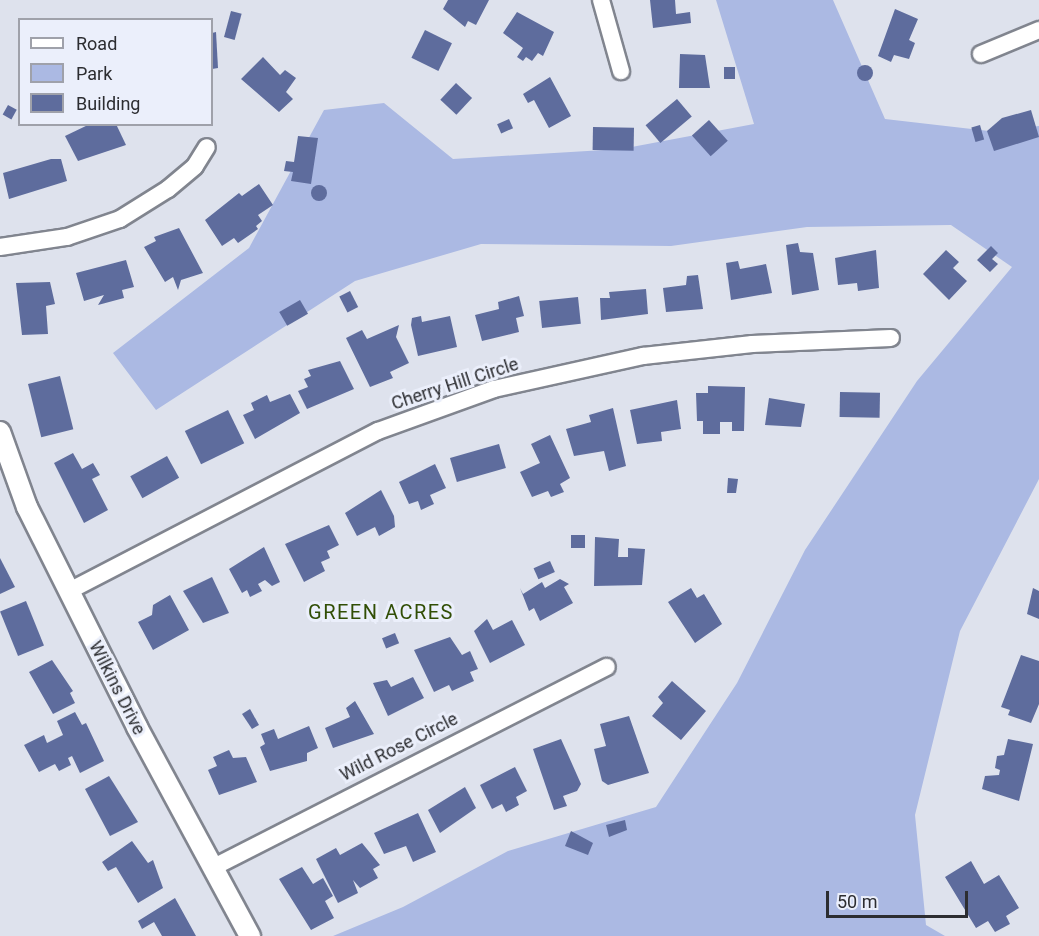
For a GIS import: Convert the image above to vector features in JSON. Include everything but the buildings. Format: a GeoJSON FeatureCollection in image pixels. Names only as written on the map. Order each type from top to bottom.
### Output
{"type":"FeatureCollection","features":[{"type":"Feature","properties":{"kind":"street"},"geometry":{"type":"LineString","coordinates":[[601,0],[621,71]]}},
{"type":"Feature","properties":{"kind":"street"},"geometry":{"type":"LineString","coordinates":[[981,54],[1039,30]]}},
{"type":"Feature","properties":{"kind":"street"},"geometry":{"type":"LineString","coordinates":[[0,247],[67,237],[120,219],[177,181],[195,166],[207,147]]}},
{"type":"Feature","properties":{"kind":"street","name":"Cherry Hill Circle"},"geometry":{"type":"LineString","coordinates":[[69,591],[378,431],[494,388],[643,356],[752,344],[891,338]]}},
{"type":"Feature","properties":{"kind":"street","name":"Wilkins Drive"},"geometry":{"type":"LineString","coordinates":[[0,432],[27,507],[249,936]]}},
{"type":"Feature","properties":{"kind":"street","name":"Wild Rose Circle"},"geometry":{"type":"LineString","coordinates":[[212,868],[608,667]]}},
{"type":"Feature","properties":{"kind":"green space"},"geometry":{"type":"Polygon","coordinates":[[[716,0],[833,0],[885,119],[989,131],[1039,126],[1039,479],[960,631],[915,815],[926,925],[945,936],[333,936],[403,907],[508,851],[656,807],[737,683],[805,550],[917,381],[1012,267],[951,225],[807,227],[671,246],[481,244],[355,281],[156,410],[113,353],[249,248],[324,110],[384,103],[453,159],[621,149],[754,124],[716,0]]]}},
{"type":"Feature","properties":{"kind":"district","name":"GREEN ACRES"},"geometry":{"type":"Point","coordinates":[381,612]}}]}
